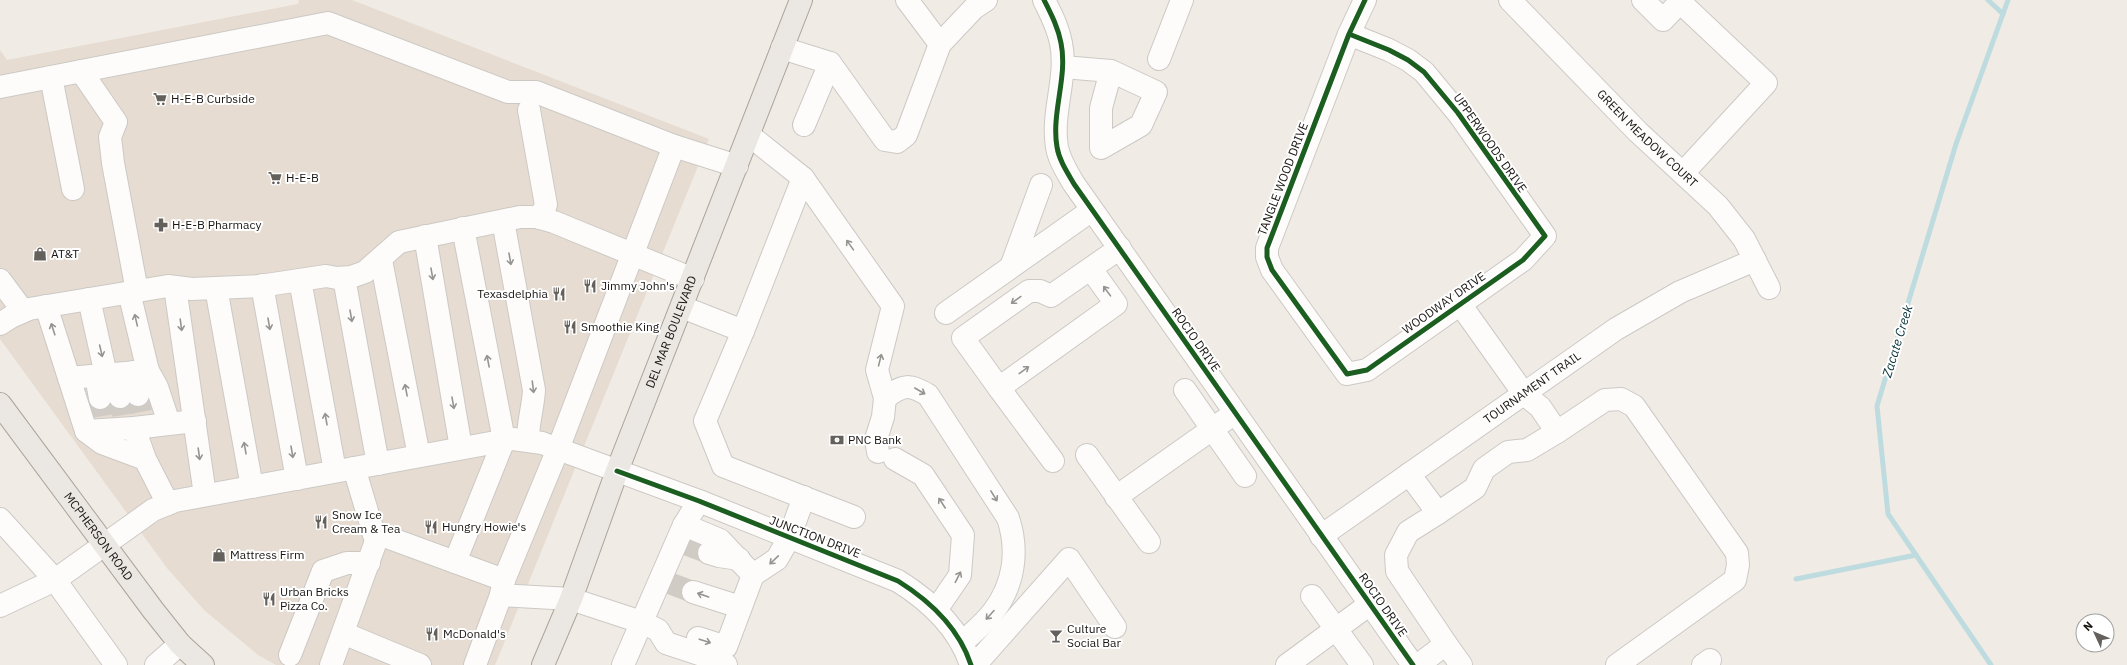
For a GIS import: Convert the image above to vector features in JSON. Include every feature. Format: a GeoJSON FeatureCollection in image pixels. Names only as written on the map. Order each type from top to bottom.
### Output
{"type":"FeatureCollection","features":[{"type":"Feature","properties":{"kind":"main road","name":"DEL MAR BOULEVARD"},"geometry":{"type":"LineString","coordinates":[[547,660],[571,599],[617,471],[801,0]]}},
{"type":"Feature","properties":{"kind":"main road","name":"MCPHERSON ROAD"},"geometry":{"type":"LineString","coordinates":[[0,404],[180,644],[203,665]]}},
{"type":"Feature","properties":{"kind":"main road"},"geometry":{"type":"LineString","coordinates":[[533,665],[547,660]]}},
{"type":"Feature","properties":{"kind":"street","name":"ROCIO DRIVE"},"geometry":{"type":"LineString","coordinates":[[1044,0],[1056,25],[1061,44],[1063,67],[1056,128],[1057,148],[1062,164],[1092,210],[1413,665]]}},
{"type":"Feature","properties":{"kind":"street"},"geometry":{"type":"LineString","coordinates":[[1159,59],[1182,0]]}},
{"type":"Feature","properties":{"kind":"street","name":"TANGLE WOOD DRIVE"},"geometry":{"type":"LineString","coordinates":[[1347,374],[1272,270],[1267,257],[1267,248],[1349,34],[1365,0]]}},
{"type":"Feature","properties":{"kind":"street","name":"GREEN MEADOW COURT"},"geometry":{"type":"LineString","coordinates":[[1510,0],[1633,126],[1718,206],[1744,239],[1769,288]]}},
{"type":"Feature","properties":{"kind":"street"},"geometry":{"type":"LineString","coordinates":[[1643,0],[1664,20],[1680,2],[1766,82],[1683,174]]}},
{"type":"Feature","properties":{"kind":"street"},"geometry":{"type":"LineString","coordinates":[[913,2],[940,44]]}},
{"type":"Feature","properties":{"kind":"street"},"geometry":{"type":"LineString","coordinates":[[782,48],[830,63],[885,140],[897,142],[906,136],[940,44],[976,3]]}},
{"type":"Feature","properties":{"kind":"street"},"geometry":{"type":"LineString","coordinates":[[0,87],[328,23],[508,92],[536,92],[674,146],[737,166]]}},
{"type":"Feature","properties":{"kind":"street","name":"UPPERWOODS DRIVE"},"geometry":{"type":"LineString","coordinates":[[1349,34],[1389,50],[1408,60],[1424,72],[1458,113],[1545,236]]}},
{"type":"Feature","properties":{"kind":"street"},"geometry":{"type":"LineString","coordinates":[[804,125],[830,63]]}},
{"type":"Feature","properties":{"kind":"street"},"geometry":{"type":"LineString","coordinates":[[1063,67],[1110,71]]}},
{"type":"Feature","properties":{"kind":"street"},"geometry":{"type":"LineString","coordinates":[[81,71],[116,122],[110,136],[133,292],[120,374],[120,416],[102,443],[145,459]]}},
{"type":"Feature","properties":{"kind":"street"},"geometry":{"type":"LineString","coordinates":[[51,77],[73,189]]}},
{"type":"Feature","properties":{"kind":"street"},"geometry":{"type":"LineString","coordinates":[[529,110],[546,205],[540,218]]}},
{"type":"Feature","properties":{"kind":"street"},"geometry":{"type":"LineString","coordinates":[[749,135],[803,178],[893,306],[878,370],[885,398],[883,417],[876,439],[887,455],[923,475],[963,535],[960,575],[936,610]]}},
{"type":"Feature","properties":{"kind":"street"},"geometry":{"type":"LineString","coordinates":[[475,665],[502,588],[558,449],[674,146]]}},
{"type":"Feature","properties":{"kind":"street"},"geometry":{"type":"LineString","coordinates":[[803,178],[704,422],[723,466],[854,517]]}},
{"type":"Feature","properties":{"kind":"street"},"geometry":{"type":"LineString","coordinates":[[1011,267],[1041,185]]}},
{"type":"Feature","properties":{"kind":"street"},"geometry":{"type":"LineString","coordinates":[[946,313],[1092,210]]}},
{"type":"Feature","properties":{"kind":"street"},"geometry":{"type":"LineString","coordinates":[[0,324],[23,312],[46,306],[168,286],[192,289],[216,288],[262,285],[326,276],[344,278],[365,272],[381,260],[390,249],[399,242],[520,217],[540,218],[554,222],[693,278]]}},
{"type":"Feature","properties":{"kind":"street"},"geometry":{"type":"LineString","coordinates":[[503,221],[534,390],[533,404],[528,422],[528,440]]}},
{"type":"Feature","properties":{"kind":"street"},"geometry":{"type":"LineString","coordinates":[[455,562],[504,440],[463,228]]}},
{"type":"Feature","properties":{"kind":"street"},"geometry":{"type":"LineString","coordinates":[[425,236],[461,448]]}},
{"type":"Feature","properties":{"kind":"street","name":"WOODWAY DRIVE"},"geometry":{"type":"LineString","coordinates":[[1347,374],[1367,370],[1524,260],[1545,236]]}},
{"type":"Feature","properties":{"kind":"street"},"geometry":{"type":"LineString","coordinates":[[1053,461],[963,338],[1029,291],[1040,291],[1051,296],[1120,248]]}},
{"type":"Feature","properties":{"kind":"street"},"geometry":{"type":"LineString","coordinates":[[381,260],[419,456]]}},
{"type":"Feature","properties":{"kind":"street","name":"TOURNAMENT TRAIL"},"geometry":{"type":"LineString","coordinates":[[1321,536],[1644,312],[1680,292],[1755,260]]}},
{"type":"Feature","properties":{"kind":"street"},"geometry":{"type":"LineString","coordinates":[[999,388],[1116,304],[1091,269]]}},
{"type":"Feature","properties":{"kind":"street"},"geometry":{"type":"LineString","coordinates":[[344,278],[378,464]]}},
{"type":"Feature","properties":{"kind":"street"},"geometry":{"type":"LineString","coordinates":[[0,280],[23,312]]}},
{"type":"Feature","properties":{"kind":"street"},"geometry":{"type":"LineString","coordinates":[[300,280],[345,470],[376,542],[331,665]]}},
{"type":"Feature","properties":{"kind":"street"},"geometry":{"type":"LineString","coordinates":[[262,285],[297,479]]}},
{"type":"Feature","properties":{"kind":"street"},"geometry":{"type":"LineString","coordinates":[[175,287],[205,495]]}},
{"type":"Feature","properties":{"kind":"street"},"geometry":{"type":"LineString","coordinates":[[216,288],[252,487]]}},
{"type":"Feature","properties":{"kind":"street"},"geometry":{"type":"LineString","coordinates":[[89,299],[120,374],[120,416]]}},
{"type":"Feature","properties":{"kind":"street"},"geometry":{"type":"LineString","coordinates":[[1460,304],[1524,394],[1540,407],[1557,432]]}},
{"type":"Feature","properties":{"kind":"street"},"geometry":{"type":"LineString","coordinates":[[46,306],[69,378],[120,416],[145,459],[168,504]]}},
{"type":"Feature","properties":{"kind":"street"},"geometry":{"type":"LineString","coordinates":[[682,307],[742,331]]}},
{"type":"Feature","properties":{"kind":"street"},"geometry":{"type":"LineString","coordinates":[[69,378],[120,374],[156,387],[169,423]]}},
{"type":"Feature","properties":{"kind":"street"},"geometry":{"type":"LineString","coordinates":[[885,398],[900,387],[914,387],[928,395],[1008,518],[1013,534],[1014,558],[1010,584],[993,613],[962,643]]}},
{"type":"Feature","properties":{"kind":"street"},"geometry":{"type":"LineString","coordinates":[[1184,390],[1246,476]]}},
{"type":"Feature","properties":{"kind":"street"},"geometry":{"type":"LineString","coordinates":[[1461,665],[1397,570],[1396,555],[1408,532],[1475,488],[1484,469],[1508,452],[1527,450],[1605,400],[1621,399],[1634,406],[1737,553],[1738,565],[1735,580],[1616,665]]}},
{"type":"Feature","properties":{"kind":"street"},"geometry":{"type":"LineString","coordinates":[[1116,496],[1235,413]]}},
{"type":"Feature","properties":{"kind":"street"},"geometry":{"type":"LineString","coordinates":[[120,416],[169,423],[194,421]]}},
{"type":"Feature","properties":{"kind":"street","name":"JUNCTION DRIVE"},"geometry":{"type":"LineString","coordinates":[[0,606],[55,580],[154,510],[168,504],[205,495],[504,440],[528,440],[558,449],[699,501],[898,581],[920,594],[936,610],[962,643],[971,665]]}},
{"type":"Feature","properties":{"kind":"street"},"geometry":{"type":"LineString","coordinates":[[1087,455],[1149,542]]}},
{"type":"Feature","properties":{"kind":"street"},"geometry":{"type":"LineString","coordinates":[[1410,474],[1438,513]]}},
{"type":"Feature","properties":{"kind":"street"},"geometry":{"type":"LineString","coordinates":[[373,532],[455,562],[502,588],[571,599],[649,626],[677,631],[726,647],[753,575],[776,560],[789,538],[804,497]]}},
{"type":"Feature","properties":{"kind":"street"},"geometry":{"type":"LineString","coordinates":[[623,665],[649,626],[682,536],[699,501]]}},
{"type":"Feature","properties":{"kind":"street"},"geometry":{"type":"LineString","coordinates":[[0,519],[55,580],[116,665]]}},
{"type":"Feature","properties":{"kind":"street"},"geometry":{"type":"LineString","coordinates":[[682,536],[720,540],[753,575]]}},
{"type":"Feature","properties":{"kind":"street"},"geometry":{"type":"LineString","coordinates":[[709,553],[739,559]]}},
{"type":"Feature","properties":{"kind":"street"},"geometry":{"type":"LineString","coordinates":[[975,665],[1069,559],[1115,627]]}},
{"type":"Feature","properties":{"kind":"street"},"geometry":{"type":"LineString","coordinates":[[290,655],[323,571],[347,563],[369,563]]}},
{"type":"Feature","properties":{"kind":"street"},"geometry":{"type":"LineString","coordinates":[[693,592],[740,607]]}},
{"type":"Feature","properties":{"kind":"street"},"geometry":{"type":"LineString","coordinates":[[1312,596],[1362,665]]}},
{"type":"Feature","properties":{"kind":"street"},"geometry":{"type":"LineString","coordinates":[[1287,665],[1370,604]]}},
{"type":"Feature","properties":{"kind":"street"},"geometry":{"type":"LineString","coordinates":[[649,626],[666,643],[720,661],[726,665]]}},
{"type":"Feature","properties":{"kind":"street"},"geometry":{"type":"LineString","coordinates":[[343,633],[420,665]]}},
{"type":"Feature","properties":{"kind":"street"},"geometry":{"type":"LineString","coordinates":[[156,665],[180,644]]}},
{"type":"Feature","properties":{"kind":"street"},"geometry":{"type":"LineString","coordinates":[[1418,665],[1446,644]]}},
{"type":"Feature","properties":{"kind":"shaded area"},"geometry":{"type":"Polygon","coordinates":[[[299,0],[352,0],[709,139],[495,665],[276,665],[258,655],[204,610],[167,568],[0,339],[0,50],[7,60],[298,4],[299,0]]]}},
{"type":"Feature","properties":{"kind":"waterway"},"geometry":{"type":"LineString","coordinates":[[1988,0],[2003,14]]}},
{"type":"Feature","properties":{"kind":"waterway","name":"Zacate Creek"},"geometry":{"type":"LineString","coordinates":[[1991,665],[1888,514],[1877,406],[1956,144],[2008,0]]}},
{"type":"Feature","properties":{"kind":"waterway"},"geometry":{"type":"LineString","coordinates":[[1796,579],[1916,555]]}},
{"type":"Feature","properties":{"kind":"tunnel"},"geometry":{"type":"LineString","coordinates":[[138,395],[141,412]]}},
{"type":"Feature","properties":{"kind":"tunnel"},"geometry":{"type":"LineString","coordinates":[[120,397],[123,415]]}},
{"type":"Feature","properties":{"kind":"tunnel"},"geometry":{"type":"LineString","coordinates":[[100,398],[103,416]]}},
{"type":"Feature","properties":{"kind":"tunnel"},"geometry":{"type":"LineString","coordinates":[[685,544],[709,553]]}},
{"type":"Feature","properties":{"kind":"tunnel"},"geometry":{"type":"LineString","coordinates":[[669,583],[693,592]]}},
{"type":"Feature","properties":{"kind":"cycle path"},"geometry":{"type":"LineString","coordinates":[[1044,0],[1060,37],[1063,56],[1056,121],[1057,147],[1061,161],[1074,184],[1413,665]]}},
{"type":"Feature","properties":{"kind":"cycle path"},"geometry":{"type":"LineString","coordinates":[[1349,34],[1389,50],[1408,60],[1424,72],[1458,113],[1545,236],[1523,260],[1367,370],[1347,374],[1272,270],[1267,257],[1267,248],[1349,34],[1365,0]]}},
{"type":"Feature","properties":{"kind":"cycle path"},"geometry":{"type":"LineString","coordinates":[[617,471],[699,501],[898,581],[921,597],[951,627],[966,652],[971,665]]}},
{"type":"Feature","properties":{"kind":"place","name":"H-E-B Curbside"},"geometry":{"type":"Point","coordinates":[160,99]}},
{"type":"Feature","properties":{"kind":"place","name":"H-E-B"},"geometry":{"type":"Point","coordinates":[275,178]}},
{"type":"Feature","properties":{"kind":"place","name":"H-E-B Pharmacy"},"geometry":{"type":"Point","coordinates":[161,225]}},
{"type":"Feature","properties":{"kind":"place","name":"AT&T"},"geometry":{"type":"Point","coordinates":[40,254]}},
{"type":"Feature","properties":{"kind":"place","name":"Jimmy John's"},"geometry":{"type":"Point","coordinates":[590,286]}},
{"type":"Feature","properties":{"kind":"place","name":"Texasdelphia"},"geometry":{"type":"Point","coordinates":[559,294]}},
{"type":"Feature","properties":{"kind":"place","name":"Smoothie King"},"geometry":{"type":"Point","coordinates":[570,327]}},
{"type":"Feature","properties":{"kind":"place","name":"PNC Bank"},"geometry":{"type":"Point","coordinates":[837,440]}},
{"type":"Feature","properties":{"kind":"place","name":"Snow Ice Cream & Tea"},"geometry":{"type":"Point","coordinates":[321,522]}},
{"type":"Feature","properties":{"kind":"place","name":"Hungry Howie's"},"geometry":{"type":"Point","coordinates":[431,527]}},
{"type":"Feature","properties":{"kind":"place","name":"Mattress Firm"},"geometry":{"type":"Point","coordinates":[219,555]}},
{"type":"Feature","properties":{"kind":"place","name":"Urban Bricks Pizza Co."},"geometry":{"type":"Point","coordinates":[269,599]}},
{"type":"Feature","properties":{"kind":"place","name":"McDonald's"},"geometry":{"type":"Point","coordinates":[432,634]}},
{"type":"Feature","properties":{"kind":"place","name":"Culture Social Bar"},"geometry":{"type":"Point","coordinates":[1056,636]}}]}
